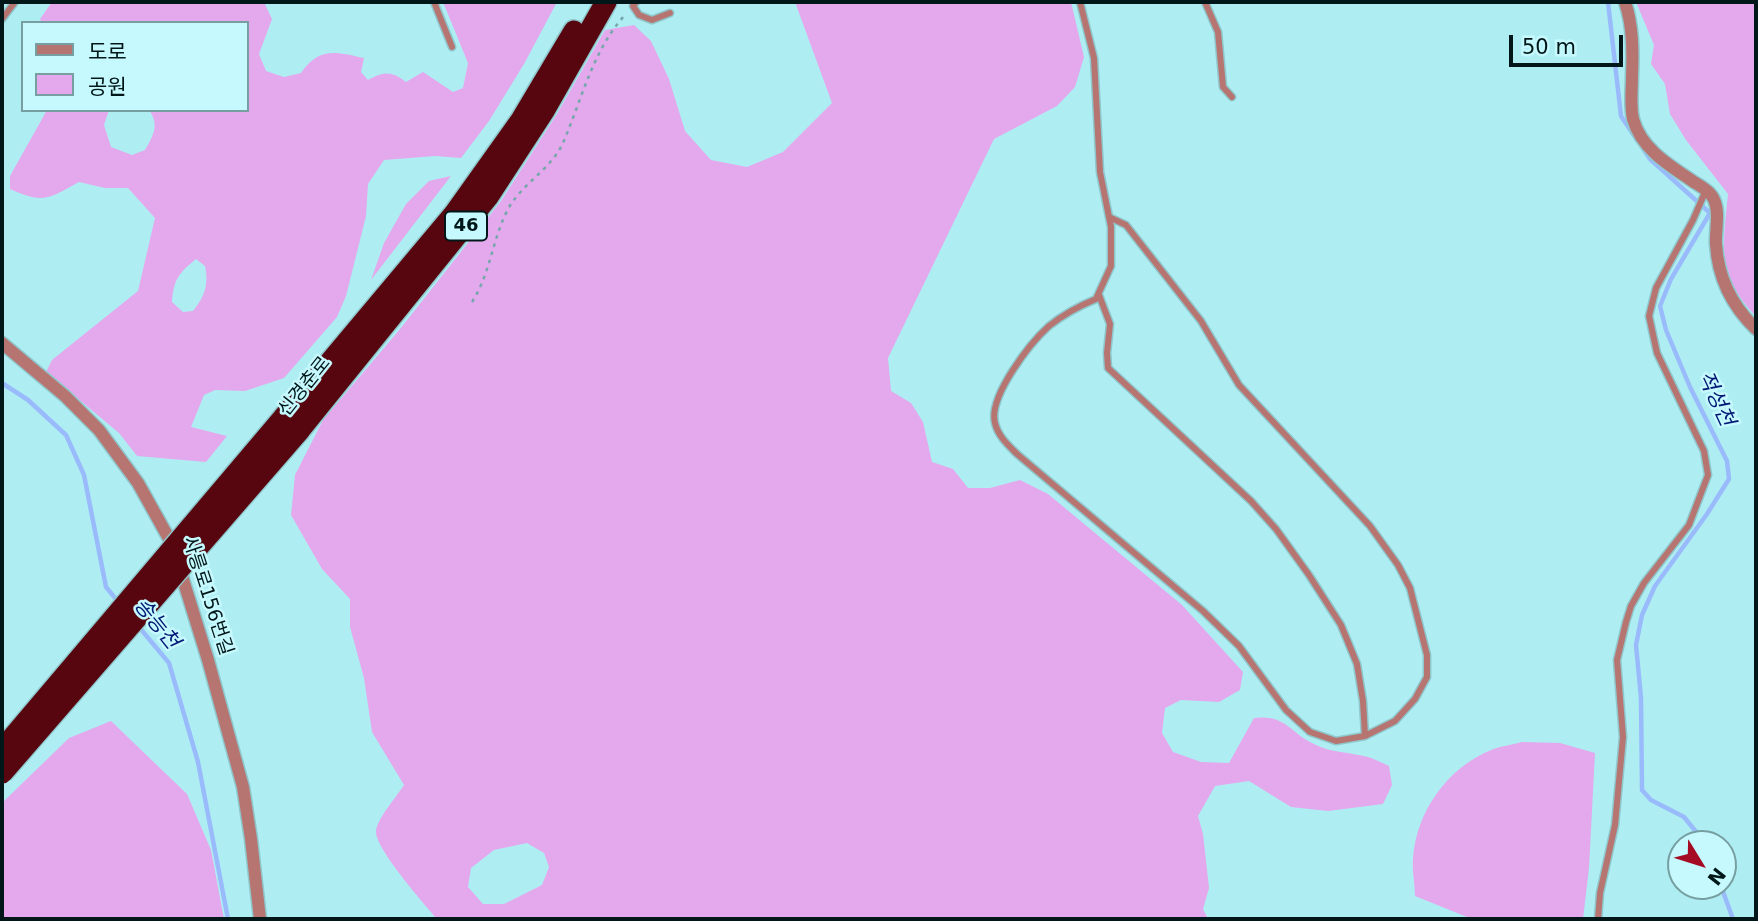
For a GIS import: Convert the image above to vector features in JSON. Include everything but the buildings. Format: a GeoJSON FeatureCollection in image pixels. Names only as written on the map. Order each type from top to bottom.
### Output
{"type":"FeatureCollection","features":[{"type":"Feature","properties":{"kind":"highway","name":"신경춘로"},"geometry":{"type":"LineString","coordinates":[[2,773],[291,424],[454,214],[521,120],[589,2]]}},
{"type":"Feature","properties":{"kind":"highway","name":"신경춘로"},"geometry":{"type":"LineString","coordinates":[[2,750],[488,197],[544,111],[606,2]]}},
{"type":"Feature","properties":{"kind":"street"},"geometry":{"type":"LineString","coordinates":[[1625,2],[1633,54],[1632,111],[1639,133],[1652,151],[1712,196],[1716,209],[1718,256],[1727,292],[1739,311],[1756,329]]}},
{"type":"Feature","properties":{"kind":"street","name":"사릉로156번길"},"geometry":{"type":"LineString","coordinates":[[4,349],[65,396],[99,430],[138,483],[172,544],[243,787],[260,919]]}},
{"type":"Feature","properties":{"kind":"lane"},"geometry":{"type":"LineString","coordinates":[[2,19],[15,2]]}},
{"type":"Feature","properties":{"kind":"lane"},"geometry":{"type":"LineString","coordinates":[[434,2],[452,47]]}},
{"type":"Feature","properties":{"kind":"lane"},"geometry":{"type":"LineString","coordinates":[[1080,2],[1094,58],[1100,172],[1109,217],[1111,266],[1096,299],[1072,310],[1048,327],[1029,350],[1004,385],[995,403],[994,422],[1002,439],[1203,611],[1239,646],[1286,710],[1310,732],[1336,741],[1365,736],[1395,721],[1415,699],[1427,677],[1427,655],[1410,588],[1398,565],[1370,526],[1239,386],[1201,321],[1126,225],[1109,217]]}},
{"type":"Feature","properties":{"kind":"lane"},"geometry":{"type":"LineString","coordinates":[[1205,2],[1218,32],[1223,87],[1232,97]]}},
{"type":"Feature","properties":{"kind":"lane"},"geometry":{"type":"LineString","coordinates":[[635,4],[639,15],[652,20],[670,13]]}},
{"type":"Feature","properties":{"kind":"lane"},"geometry":{"type":"LineString","coordinates":[[1598,919],[1615,825],[1623,737],[1617,660],[1626,622],[1631,606],[1644,583],[1689,525],[1708,475],[1704,452],[1657,353],[1649,316],[1656,288],[1706,190]]}},
{"type":"Feature","properties":{"kind":"lane"},"geometry":{"type":"LineString","coordinates":[[1099,295],[1111,324],[1108,368],[1251,501],[1276,529],[1341,625],[1357,664],[1365,736]]}},
{"type":"Feature","properties":{"kind":"path"},"geometry":{"type":"LineString","coordinates":[[472,302],[483,285],[506,211],[526,185],[550,164],[562,145],[594,64],[615,25],[635,4]]}},
{"type":"Feature","properties":{"kind":"green space"},"geometry":{"type":"Polygon","coordinates":[[[52,2],[264,2],[272,19],[259,54],[266,71],[284,77],[301,73],[315,58],[337,53],[364,58],[361,72],[368,80],[388,73],[406,82],[423,72],[453,92],[463,88],[468,63],[443,2],[557,2],[524,64],[489,121],[461,158],[435,156],[384,160],[368,184],[366,216],[346,296],[337,317],[284,378],[245,391],[215,390],[204,395],[191,427],[227,436],[206,462],[137,456],[119,433],[46,372],[52,360],[138,291],[155,218],[128,188],[105,188],[79,182],[53,196],[39,198],[10,189],[10,176],[46,112],[108,112],[104,125],[111,147],[132,155],[145,150],[153,135],[155,126],[150,112],[248,112],[248,21],[41,21],[52,2]],[[196,259],[181,273],[174,288],[172,302],[183,312],[193,311],[201,300],[206,279],[205,266],[196,259]]]}},
{"type":"Feature","properties":{"kind":"green space"},"geometry":{"type":"Polygon","coordinates":[[[795,2],[1071,2],[1084,57],[1075,87],[1057,106],[994,139],[888,358],[891,391],[911,403],[923,422],[932,462],[953,469],[968,488],[990,488],[1020,480],[1048,494],[1182,605],[1243,672],[1240,690],[1219,702],[1181,700],[1165,708],[1162,733],[1173,752],[1201,762],[1229,763],[1254,718],[1274,719],[1320,747],[1368,757],[1389,766],[1392,785],[1383,804],[1328,811],[1291,807],[1249,781],[1215,786],[1198,816],[1203,834],[1209,888],[1203,909],[1208,919],[437,919],[401,876],[378,839],[377,826],[404,785],[372,732],[364,678],[350,627],[350,599],[322,569],[291,515],[295,475],[323,420],[400,329],[501,201],[557,114],[605,30],[634,25],[651,41],[669,79],[685,131],[711,160],[747,167],[783,152],[832,103],[795,2]],[[527,843],[494,850],[471,868],[468,887],[483,904],[504,904],[542,885],[549,867],[544,853],[527,843]]]}},
{"type":"Feature","properties":{"kind":"green space"},"geometry":{"type":"Polygon","coordinates":[[[1636,2],[1756,2],[1756,316],[1734,287],[1725,260],[1728,194],[1686,140],[1670,114],[1665,84],[1651,64],[1654,45],[1636,2]]]}},
{"type":"Feature","properties":{"kind":"green space"},"geometry":{"type":"Polygon","coordinates":[[[451,176],[371,280],[384,243],[406,204],[429,181],[451,176]]]}},
{"type":"Feature","properties":{"kind":"green space"},"geometry":{"type":"Polygon","coordinates":[[[111,721],[187,794],[211,850],[224,919],[2,919],[2,803],[69,738],[111,721]]]}},
{"type":"Feature","properties":{"kind":"green space"},"geometry":{"type":"Polygon","coordinates":[[[1522,742],[1560,743],[1595,753],[1589,868],[1583,919],[1472,919],[1415,896],[1415,842],[1427,809],[1437,794],[1448,780],[1475,758],[1522,742]]]}},
{"type":"Feature","properties":{"kind":"waterway","name":"적성천"},"geometry":{"type":"LineString","coordinates":[[1608,2],[1621,116],[1635,137]]}},
{"type":"Feature","properties":{"kind":"waterway","name":"적성천"},"geometry":{"type":"LineString","coordinates":[[1644,150],[1650,159],[1710,213],[1671,279],[1660,306],[1666,330],[1690,387],[1727,461],[1729,479],[1655,586],[1642,615],[1636,645],[1641,698],[1642,790],[1651,800],[1684,817],[1695,830]]}},
{"type":"Feature","properties":{"kind":"waterway","name":"송능천"},"geometry":{"type":"LineString","coordinates":[[2,383],[28,400],[66,435],[84,475],[106,587],[120,604]]}},
{"type":"Feature","properties":{"kind":"waterway","name":"송능천"},"geometry":{"type":"LineString","coordinates":[[139,627],[169,663],[198,762],[228,919]]}},
{"type":"Feature","properties":{"kind":"waterway","name":"적성천"},"geometry":{"type":"LineString","coordinates":[[1726,900],[1733,919]]}}]}
